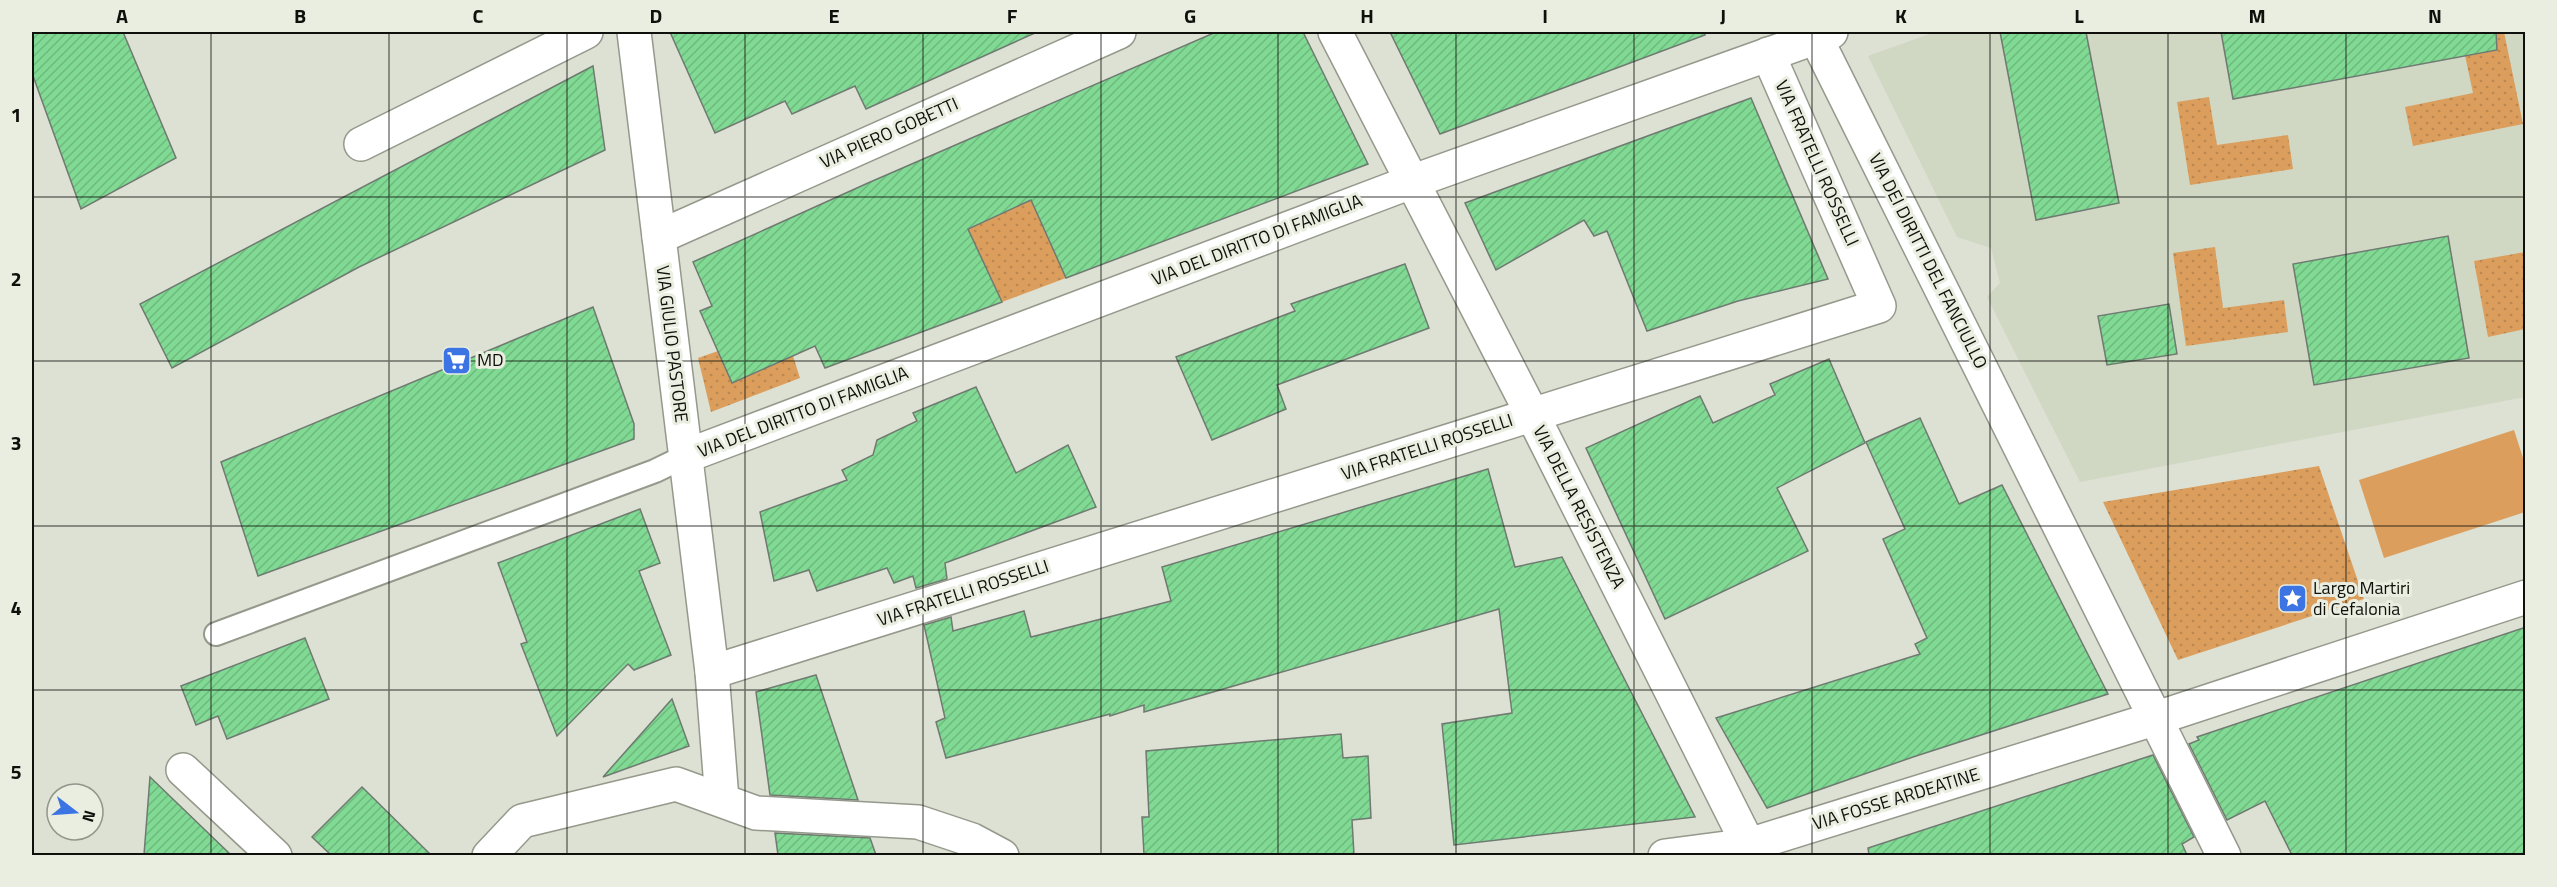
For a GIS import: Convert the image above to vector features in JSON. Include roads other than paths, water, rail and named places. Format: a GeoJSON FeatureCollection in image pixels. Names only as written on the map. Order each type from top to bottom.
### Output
{"type":"FeatureCollection","features":[{"type":"Feature","properties":{"kind":"street"},"geometry":{"type":"LineString","coordinates":[[361,144],[586,32]]}},
{"type":"Feature","properties":{"kind":"street","name":"VIA GIULIO PASTORE"},"geometry":{"type":"LineString","coordinates":[[634,32],[712,672],[722,800]]}},
{"type":"Feature","properties":{"kind":"street","name":"VIA PIERO GOBETTI"},"geometry":{"type":"LineString","coordinates":[[659,237],[1119,32]]}},
{"type":"Feature","properties":{"kind":"street","name":"VIA DELLA RESISTENZA"},"geometry":{"type":"LineString","coordinates":[[1335,32],[1532,414],[1751,850]]}},
{"type":"Feature","properties":{"kind":"street","name":"VIA DEL DIRITTO DI FAMIGLIA"},"geometry":{"type":"LineString","coordinates":[[686,456],[1411,182],[1820,34]]}},
{"type":"Feature","properties":{"kind":"street","name":"VIA DEI DIRITTI DEL FANCIULLO"},"geometry":{"type":"LineString","coordinates":[[1820,34],[2224,855]]}},
{"type":"Feature","properties":{"kind":"street","name":"VIA FRATELLI ROSSELLI"},"geometry":{"type":"LineString","coordinates":[[712,672],[1880,306],[1768,54]]}},
{"type":"Feature","properties":{"kind":"street","name":"VIA FOSSE ARDEATINE"},"geometry":{"type":"LineString","coordinates":[[1665,855],[1751,850],[2526,597]]}},
{"type":"Feature","properties":{"kind":"street"},"geometry":{"type":"LineString","coordinates":[[183,770],[275,855]]}},
{"type":"Feature","properties":{"kind":"street"},"geometry":{"type":"LineString","coordinates":[[489,855],[522,821],[676,784],[756,813],[918,822],[965,848],[1002,855]]}},
{"type":"Feature","properties":{"kind":"lane"},"geometry":{"type":"LineString","coordinates":[[216,634],[655,471],[686,456]]}},
{"type":"Feature","properties":{"kind":"place","name":"MD"},"geometry":{"type":"Point","coordinates":[456,360]}},
{"type":"Feature","properties":{"kind":"place","name":"Largo Martiri di Cefalonia"},"geometry":{"type":"Point","coordinates":[2292,598]}}]}
